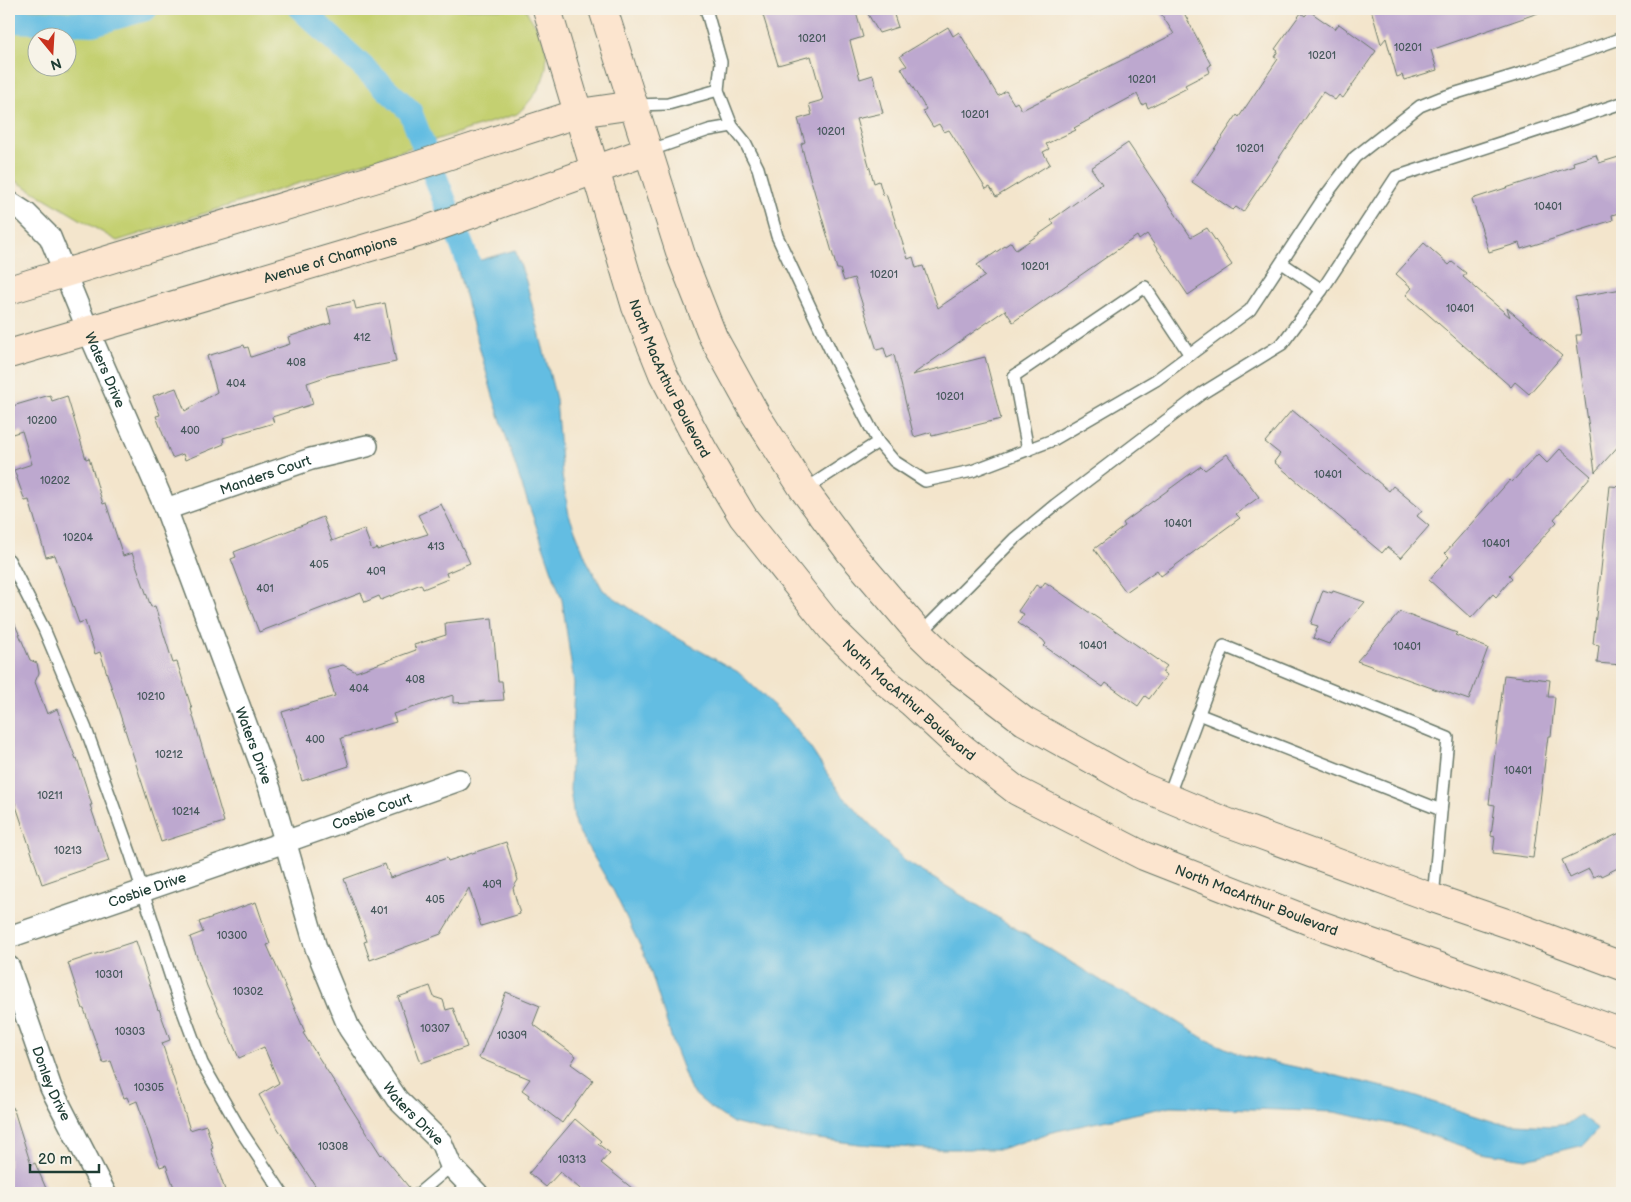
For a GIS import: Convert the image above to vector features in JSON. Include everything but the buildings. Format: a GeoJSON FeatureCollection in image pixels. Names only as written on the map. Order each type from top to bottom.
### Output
{"type":"FeatureCollection","features":[{"type":"Feature","properties":{"kind":"main road","name":"North MacArthur Boulevard"},"geometry":{"type":"LineString","coordinates":[[547,9],[636,307],[663,374],[703,450],[743,516],[832,629],[886,682],[952,740],[1017,791],[1144,856],[1320,925],[1497,986],[1622,1033]]}},
{"type":"Feature","properties":{"kind":"main road"},"geometry":{"type":"LineString","coordinates":[[604,9],[682,258],[713,337],[756,416],[804,490],[850,552],[920,634],[955,668],[1024,721],[1140,786],[1226,822],[1622,966]]}},
{"type":"Feature","properties":{"kind":"main road"},"geometry":{"type":"LineString","coordinates":[[9,290],[410,168],[579,113],[634,106]]}},
{"type":"Feature","properties":{"kind":"main road","name":"Avenue of Champions"},"geometry":{"type":"LineString","coordinates":[[9,354],[424,231],[648,151]]}},
{"type":"Feature","properties":{"kind":"street","name":"Waters Drive"},"geometry":{"type":"LineString","coordinates":[[9,202],[26,213],[50,237],[88,330],[166,509],[270,789],[316,948],[349,1028],[397,1099],[441,1142],[451,1166],[477,1193]]}},
{"type":"Feature","properties":{"kind":"street","name":"Manders Court"},"geometry":{"type":"LineString","coordinates":[[166,509],[311,459],[367,446]]}},
{"type":"Feature","properties":{"kind":"street","name":"Cosbie Court"},"geometry":{"type":"LineString","coordinates":[[285,842],[459,780]]}},
{"type":"Feature","properties":{"kind":"street","name":"Cosbie Drive"},"geometry":{"type":"LineString","coordinates":[[9,937],[285,842]]}},
{"type":"Feature","properties":{"kind":"street","name":"Donley Drive"},"geometry":{"type":"LineString","coordinates":[[9,968],[51,1088],[105,1193]]}},
{"type":"Feature","properties":{"kind":"lane"},"geometry":{"type":"LineString","coordinates":[[706,9],[721,62],[718,90],[732,126],[745,142],[758,168],[777,236],[835,360],[878,442],[894,461],[925,481],[972,471],[1053,440],[1156,380],[1250,310],[1323,199],[1354,158],[1420,106],[1440,98],[1529,71],[1622,38]]}},
{"type":"Feature","properties":{"kind":"lane"},"geometry":{"type":"LineString","coordinates":[[634,106],[668,104],[718,90]]}},
{"type":"Feature","properties":{"kind":"lane"},"geometry":{"type":"LineString","coordinates":[[920,634],[1014,539],[1054,505],[1201,394],[1282,344],[1322,290],[1396,177],[1622,102]]}},
{"type":"Feature","properties":{"kind":"lane"},"geometry":{"type":"LineString","coordinates":[[648,151],[709,130],[732,126]]}},
{"type":"Feature","properties":{"kind":"lane"},"geometry":{"type":"LineString","coordinates":[[1282,263],[1322,290]]}},
{"type":"Feature","properties":{"kind":"lane"},"geometry":{"type":"LineString","coordinates":[[1028,450],[1014,376],[1144,288],[1190,355]]}},
{"type":"Feature","properties":{"kind":"lane"},"geometry":{"type":"LineString","coordinates":[[804,490],[878,442]]}},
{"type":"Feature","properties":{"kind":"lane"},"geometry":{"type":"LineString","coordinates":[[9,560],[44,629],[86,729],[174,987],[202,1063],[242,1131],[282,1193]]}},
{"type":"Feature","properties":{"kind":"lane"},"geometry":{"type":"LineString","coordinates":[[1168,797],[1224,646],[1448,738],[1433,898]]}},
{"type":"Feature","properties":{"kind":"lane"},"geometry":{"type":"LineString","coordinates":[[1198,714],[1441,810]]}},
{"type":"Feature","properties":{"kind":"lane"},"geometry":{"type":"LineString","coordinates":[[419,1193],[451,1166]]}},
{"type":"Feature","properties":{"kind":"green space"},"geometry":{"type":"Polygon","coordinates":[[[9,9],[526,9],[538,30],[545,45],[547,56],[544,77],[533,97],[517,114],[117,241],[9,177],[9,9]]]}},
{"type":"Feature","properties":{"kind":"water"},"geometry":{"type":"Polygon","coordinates":[[[515,250],[526,281],[556,399],[562,476],[569,515],[587,561],[603,590],[656,626],[738,672],[787,718],[811,749],[840,793],[905,861],[1110,986],[1169,1017],[1203,1038],[1241,1055],[1395,1090],[1498,1123],[1552,1126],[1567,1124],[1580,1115],[1598,1129],[1584,1145],[1526,1159],[1481,1152],[1402,1126],[1334,1112],[1171,1106],[1052,1132],[1001,1149],[928,1149],[859,1144],[777,1134],[733,1123],[712,1109],[691,1091],[675,1049],[647,960],[613,890],[575,825],[570,790],[574,683],[562,600],[493,396],[457,267],[515,250]]]}},
{"type":"Feature","properties":{"kind":"waterway"},"geometry":{"type":"LineString","coordinates":[[9,21],[93,24],[146,9]]}},
{"type":"Feature","properties":{"kind":"waterway"},"geometry":{"type":"LineString","coordinates":[[301,9],[410,111],[481,295]]}}]}
